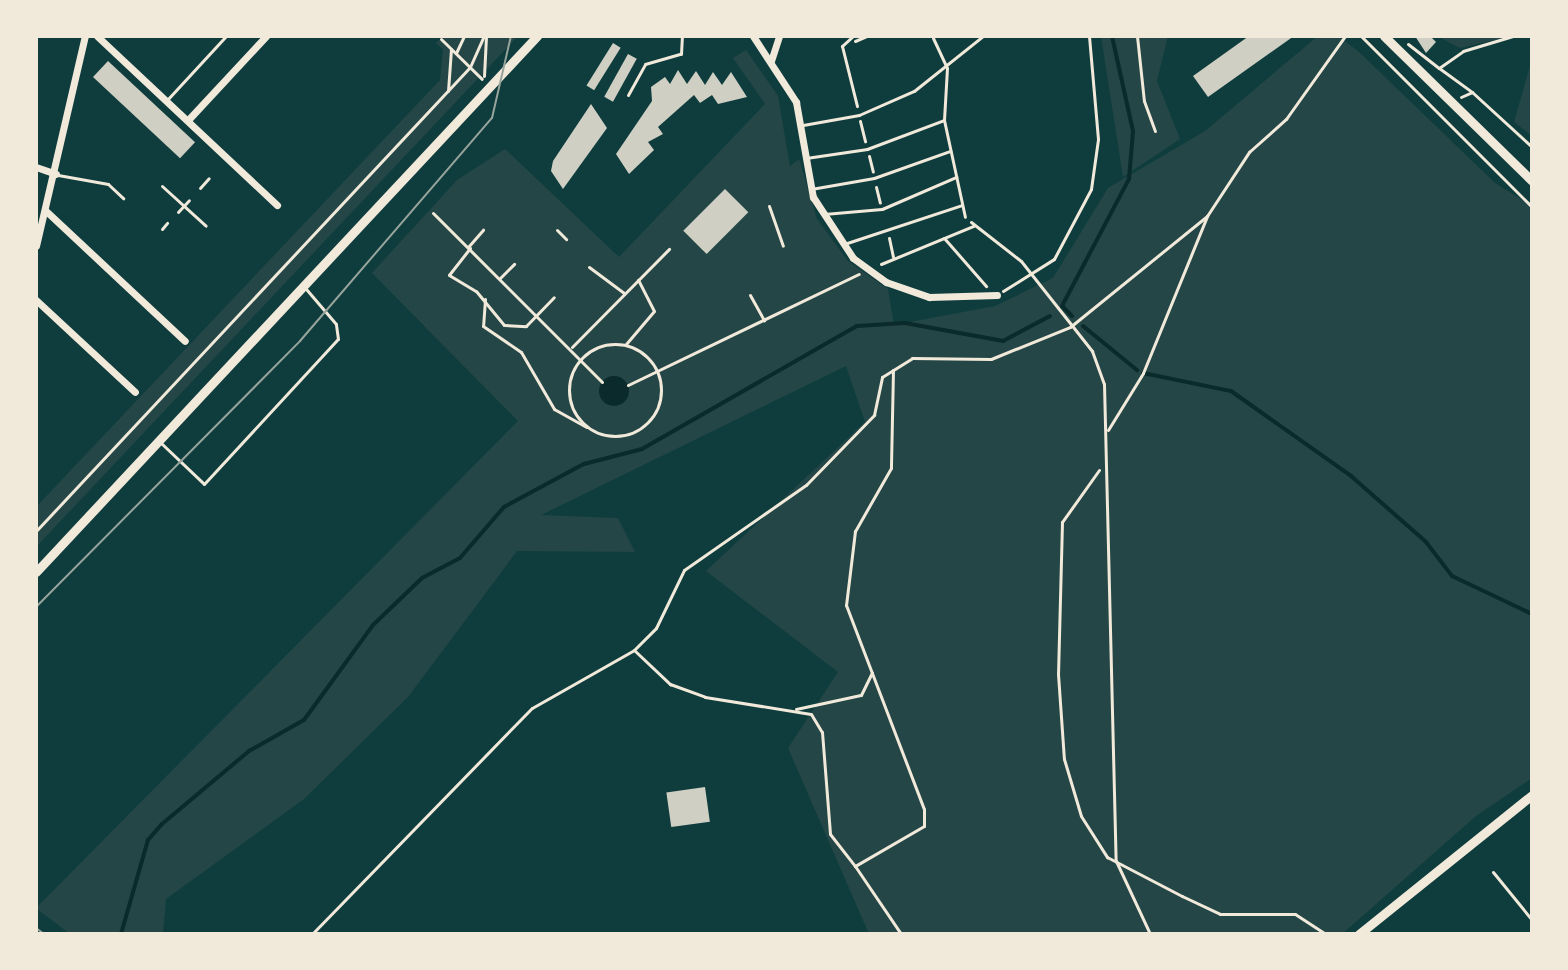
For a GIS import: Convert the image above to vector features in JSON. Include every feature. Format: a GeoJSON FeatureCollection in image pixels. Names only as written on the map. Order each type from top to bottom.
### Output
{"type":"FeatureCollection","features":[{"type":"Feature","properties":{"kind":"street"},"geometry":{"type":"LineString","coordinates":[[36,246],[56,174],[85,36]]}},
{"type":"Feature","properties":{"kind":"street"},"geometry":{"type":"LineString","coordinates":[[97,36],[277,205]]}},
{"type":"Feature","properties":{"kind":"street"},"geometry":{"type":"LineString","coordinates":[[188,120],[266,36]]}},
{"type":"Feature","properties":{"kind":"street"},"geometry":{"type":"LineString","coordinates":[[38,566],[537,36]]}},
{"type":"Feature","properties":{"kind":"street"},"geometry":{"type":"LineString","coordinates":[[753,36],[772,63],[803,125],[811,189],[820,214],[840,245],[867,270],[929,297],[994,296]]}},
{"type":"Feature","properties":{"kind":"street"},"geometry":{"type":"LineString","coordinates":[[772,63],[779,36]]}},
{"type":"Feature","properties":{"kind":"street"},"geometry":{"type":"LineString","coordinates":[[1384,36],[1532,184]]}},
{"type":"Feature","properties":{"kind":"street"},"geometry":{"type":"LineString","coordinates":[[36,167],[56,174]]}},
{"type":"Feature","properties":{"kind":"street"},"geometry":{"type":"LineString","coordinates":[[46,211],[185,341]]}},
{"type":"Feature","properties":{"kind":"street"},"geometry":{"type":"LineString","coordinates":[[36,300],[135,392]]}},
{"type":"Feature","properties":{"kind":"street"},"geometry":{"type":"LineString","coordinates":[[1359,934],[1532,795]]}},
{"type":"Feature","properties":{"kind":"lane"},"geometry":{"type":"LineString","coordinates":[[167,100],[226,36]]}},
{"type":"Feature","properties":{"kind":"lane"},"geometry":{"type":"LineString","coordinates":[[628,95],[645,64],[681,54],[682,36]]}},
{"type":"Feature","properties":{"kind":"lane"},"geometry":{"type":"LineString","coordinates":[[803,125],[859,115],[947,68],[983,36]]}},
{"type":"Feature","properties":{"kind":"lane"},"geometry":{"type":"LineString","coordinates":[[933,38],[947,68],[944,120],[965,217]]}},
{"type":"Feature","properties":{"kind":"lane"},"geometry":{"type":"LineString","coordinates":[[806,158],[867,149],[944,120]]}},
{"type":"Feature","properties":{"kind":"lane"},"geometry":{"type":"LineString","coordinates":[[811,189],[874,178],[951,151]]}},
{"type":"Feature","properties":{"kind":"lane"},"geometry":{"type":"LineString","coordinates":[[222,164],[229,157]]}},
{"type":"Feature","properties":{"kind":"lane"},"geometry":{"type":"LineString","coordinates":[[56,174],[108,184],[123,198]]}},
{"type":"Feature","properties":{"kind":"lane"},"geometry":{"type":"LineString","coordinates":[[820,214],[882,209],[956,177]]}},
{"type":"Feature","properties":{"kind":"lane"},"geometry":{"type":"LineString","coordinates":[[200,188],[209,178]]}},
{"type":"Feature","properties":{"kind":"lane"},"geometry":{"type":"LineString","coordinates":[[162,186],[206,226]]}},
{"type":"Feature","properties":{"kind":"lane"},"geometry":{"type":"LineString","coordinates":[[178,212],[189,200]]}},
{"type":"Feature","properties":{"kind":"lane"},"geometry":{"type":"LineString","coordinates":[[840,245],[888,235],[962,205]]}},
{"type":"Feature","properties":{"kind":"lane"},"geometry":{"type":"LineString","coordinates":[[162,229],[167,223]]}},
{"type":"Feature","properties":{"kind":"lane"},"geometry":{"type":"LineString","coordinates":[[157,440],[204,484],[338,339],[336,324],[304,286]]}},
{"type":"Feature","properties":{"kind":"path"},"geometry":{"type":"LineString","coordinates":[[456,53],[464,36]]}},
{"type":"Feature","properties":{"kind":"path"},"geometry":{"type":"LineString","coordinates":[[36,531],[470,67],[485,36]]}},
{"type":"Feature","properties":{"kind":"path"},"geometry":{"type":"LineString","coordinates":[[441,39],[483,78],[485,36]]}},
{"type":"Feature","properties":{"kind":"path"},"geometry":{"type":"LineString","coordinates":[[853,36],[855,41]]}},
{"type":"Feature","properties":{"kind":"path"},"geometry":{"type":"LineString","coordinates":[[867,36],[842,46],[882,209]]}},
{"type":"Feature","properties":{"kind":"path"},"geometry":{"type":"LineString","coordinates":[[944,238],[994,296],[1054,259],[1091,189],[1098,139],[1089,36]]}},
{"type":"Feature","properties":{"kind":"path"},"geometry":{"type":"LineString","coordinates":[[1137,36],[1144,101],[1155,131]]}},
{"type":"Feature","properties":{"kind":"path"},"geometry":{"type":"LineString","coordinates":[[1106,433],[1143,373],[1207,216],[1249,152],[1286,119],[1345,36]]}},
{"type":"Feature","properties":{"kind":"path"},"geometry":{"type":"LineString","coordinates":[[1361,36],[1532,207]]}},
{"type":"Feature","properties":{"kind":"path"},"geometry":{"type":"LineString","coordinates":[[1439,68],[1463,51],[1513,36]]}},
{"type":"Feature","properties":{"kind":"path"},"geometry":{"type":"LineString","coordinates":[[1403,43],[1472,92],[1532,147]]}},
{"type":"Feature","properties":{"kind":"path"},"geometry":{"type":"LineString","coordinates":[[448,91],[451,49]]}},
{"type":"Feature","properties":{"kind":"path"},"geometry":{"type":"LineString","coordinates":[[1452,105],[1472,92]]}},
{"type":"Feature","properties":{"kind":"path"},"geometry":{"type":"LineString","coordinates":[[769,206],[783,246]]}},
{"type":"Feature","properties":{"kind":"path"},"geometry":{"type":"LineString","coordinates":[[433,213],[572,347],[602,382]]}},
{"type":"Feature","properties":{"kind":"path"},"geometry":{"type":"LineString","coordinates":[[312,934],[532,708],[634,650],[656,628],[684,570],[806,485],[874,415],[882,377],[912,358],[991,359],[1070,327],[1207,216]]}},
{"type":"Feature","properties":{"kind":"path"},"geometry":{"type":"LineString","coordinates":[[965,217],[1030,272],[1070,327],[1092,351],[1104,384],[1106,433],[1100,469],[1116,861]]}},
{"type":"Feature","properties":{"kind":"path"},"geometry":{"type":"LineString","coordinates":[[628,385],[867,270],[975,225]]}},
{"type":"Feature","properties":{"kind":"path"},"geometry":{"type":"LineString","coordinates":[[483,230],[449,275],[485,299],[515,329],[539,315],[554,297]]}},
{"type":"Feature","properties":{"kind":"path"},"geometry":{"type":"LineString","coordinates":[[557,230],[566,239]]}},
{"type":"Feature","properties":{"kind":"path"},"geometry":{"type":"LineString","coordinates":[[888,235],[894,259]]}},
{"type":"Feature","properties":{"kind":"path"},"geometry":{"type":"LineString","coordinates":[[572,347],[669,249]]}},
{"type":"Feature","properties":{"kind":"path"},"geometry":{"type":"LineString","coordinates":[[500,278],[514,264]]}},
{"type":"Feature","properties":{"kind":"path"},"geometry":{"type":"LineString","coordinates":[[589,267],[624,294]]}},
{"type":"Feature","properties":{"kind":"path"},"geometry":{"type":"LineString","coordinates":[[625,345],[654,311],[638,280]]}},
{"type":"Feature","properties":{"kind":"path"},"geometry":{"type":"LineString","coordinates":[[750,295],[764,320]]}},
{"type":"Feature","properties":{"kind":"path"},"geometry":{"type":"LineString","coordinates":[[485,299],[478,316],[483,326],[521,352],[554,409],[588,427],[608,435],[640,428],[659,403],[657,371],[625,345],[602,345],[582,357],[569,388],[573,410],[588,427]]}},
{"type":"Feature","properties":{"kind":"path"},"geometry":{"type":"LineString","coordinates":[[855,866],[924,826],[872,670],[846,605],[848,561],[872,493],[891,468],[893,370]]}},
{"type":"Feature","properties":{"kind":"path"},"geometry":{"type":"LineString","coordinates":[[1100,469],[1062,522],[1058,674],[1064,759],[1081,816],[1116,861],[1150,934]]}},
{"type":"Feature","properties":{"kind":"path"},"geometry":{"type":"LineString","coordinates":[[634,650],[670,684],[811,714],[822,732],[830,834],[901,934]]}},
{"type":"Feature","properties":{"kind":"path"},"geometry":{"type":"LineString","coordinates":[[792,710],[861,695],[872,670]]}},
{"type":"Feature","properties":{"kind":"path"},"geometry":{"type":"LineString","coordinates":[[1116,861],[1220,914],[1295,914],[1326,934]]}},
{"type":"Feature","properties":{"kind":"path"},"geometry":{"type":"LineString","coordinates":[[1493,872],[1532,920]]}},
{"type":"Feature","properties":{"kind":"shaded area"},"geometry":{"type":"Polygon","coordinates":[[[443,36],[518,36],[36,547],[36,507],[440,80],[443,50],[436,43],[443,36]]]}},
{"type":"Feature","properties":{"kind":"shaded area"},"geometry":{"type":"Polygon","coordinates":[[[1101,36],[1168,36],[1157,81],[1180,139],[1123,177],[1101,36]]]}},
{"type":"Feature","properties":{"kind":"shaded area"},"geometry":{"type":"Polygon","coordinates":[[[1318,36],[1338,36],[1358,51],[1495,183],[1532,206],[1532,778],[1476,816],[1342,934],[869,934],[788,748],[838,672],[706,571],[865,422],[846,366],[541,515],[618,518],[635,552],[517,551],[408,697],[304,799],[166,899],[163,934],[70,934],[36,908],[518,421],[372,273],[457,180],[505,149],[619,257],[765,104],[733,58],[746,50],[778,96],[790,166],[799,159],[817,219],[848,261],[888,289],[894,325],[995,306],[1053,278],[1108,188],[1205,131],[1318,36]]]}},
{"type":"Feature","properties":{"kind":"shaded area"},"geometry":{"type":"Polygon","coordinates":[[[1437,36],[1512,36],[1460,48],[1437,36]]]}},
{"type":"Feature","properties":{"kind":"shaded area"},"geometry":{"type":"Polygon","coordinates":[[[1532,59],[1532,136],[1514,122],[1532,59]]]}},
{"type":"Feature","properties":{"kind":"shaded area"},"geometry":{"type":"Polygon","coordinates":[[[614,376],[625,380],[629,391],[625,402],[614,406],[603,402],[599,391],[603,380],[614,376]]]}},
{"type":"Feature","properties":{"kind":"building"},"geometry":{"type":"Polygon","coordinates":[[[1249,36],[1294,36],[1208,97],[1193,76],[1249,36]]]}},
{"type":"Feature","properties":{"kind":"building"},"geometry":{"type":"Polygon","coordinates":[[[1415,36],[1430,36],[1436,42],[1426,53],[1415,36]]]}},
{"type":"Feature","properties":{"kind":"building"},"geometry":{"type":"Polygon","coordinates":[[[613,43],[621,48],[594,90],[587,85],[613,43]]]}},
{"type":"Feature","properties":{"kind":"building"},"geometry":{"type":"Polygon","coordinates":[[[628,54],[637,59],[613,102],[604,97],[628,54]]]}},
{"type":"Feature","properties":{"kind":"building"},"geometry":{"type":"Polygon","coordinates":[[[108,61],[195,142],[180,158],[93,77],[108,61]]]}},
{"type":"Feature","properties":{"kind":"building"},"geometry":{"type":"Polygon","coordinates":[[[678,70],[687,84],[696,71],[705,85],[713,72],[722,85],[731,72],[747,97],[718,104],[712,95],[700,103],[694,95],[658,127],[663,134],[648,142],[654,150],[629,174],[616,154],[652,101],[651,87],[665,77],[670,84],[678,70]]]}},
{"type":"Feature","properties":{"kind":"building"},"geometry":{"type":"Polygon","coordinates":[[[591,104],[607,128],[563,189],[551,171],[553,161],[591,104]]]}},
{"type":"Feature","properties":{"kind":"building"},"geometry":{"type":"Polygon","coordinates":[[[725,189],[748,212],[707,254],[683,231],[725,189]]]}},
{"type":"Feature","properties":{"kind":"building"},"geometry":{"type":"Polygon","coordinates":[[[705,787],[710,822],[671,827],[666,792],[705,787]]]}},
{"type":"Feature","properties":{"kind":"waterway"},"geometry":{"type":"LineString","coordinates":[[1072,316],[1062,306],[1129,179],[1133,131],[1112,36]]}},
{"type":"Feature","properties":{"kind":"waterway"},"geometry":{"type":"LineString","coordinates":[[121,934],[148,840],[162,824],[249,751],[304,720],[373,625],[422,578],[460,558],[504,507],[584,464],[642,449],[857,326],[905,323],[1003,341],[1050,316]]}},
{"type":"Feature","properties":{"kind":"waterway"},"geometry":{"type":"LineString","coordinates":[[1083,326],[1137,370]]}},
{"type":"Feature","properties":{"kind":"waterway"},"geometry":{"type":"LineString","coordinates":[[1143,373],[1231,391],[1351,476],[1426,542],[1452,576],[1532,614]]}},
{"type":"Feature","properties":{"kind":"tram line"},"geometry":{"type":"LineString","coordinates":[[36,607],[300,341],[492,118],[511,36]]}},
{"type":"Feature","properties":{"kind":"tram line"},"geometry":{"type":"LineString","coordinates":[[36,928],[44,934]]}}]}
